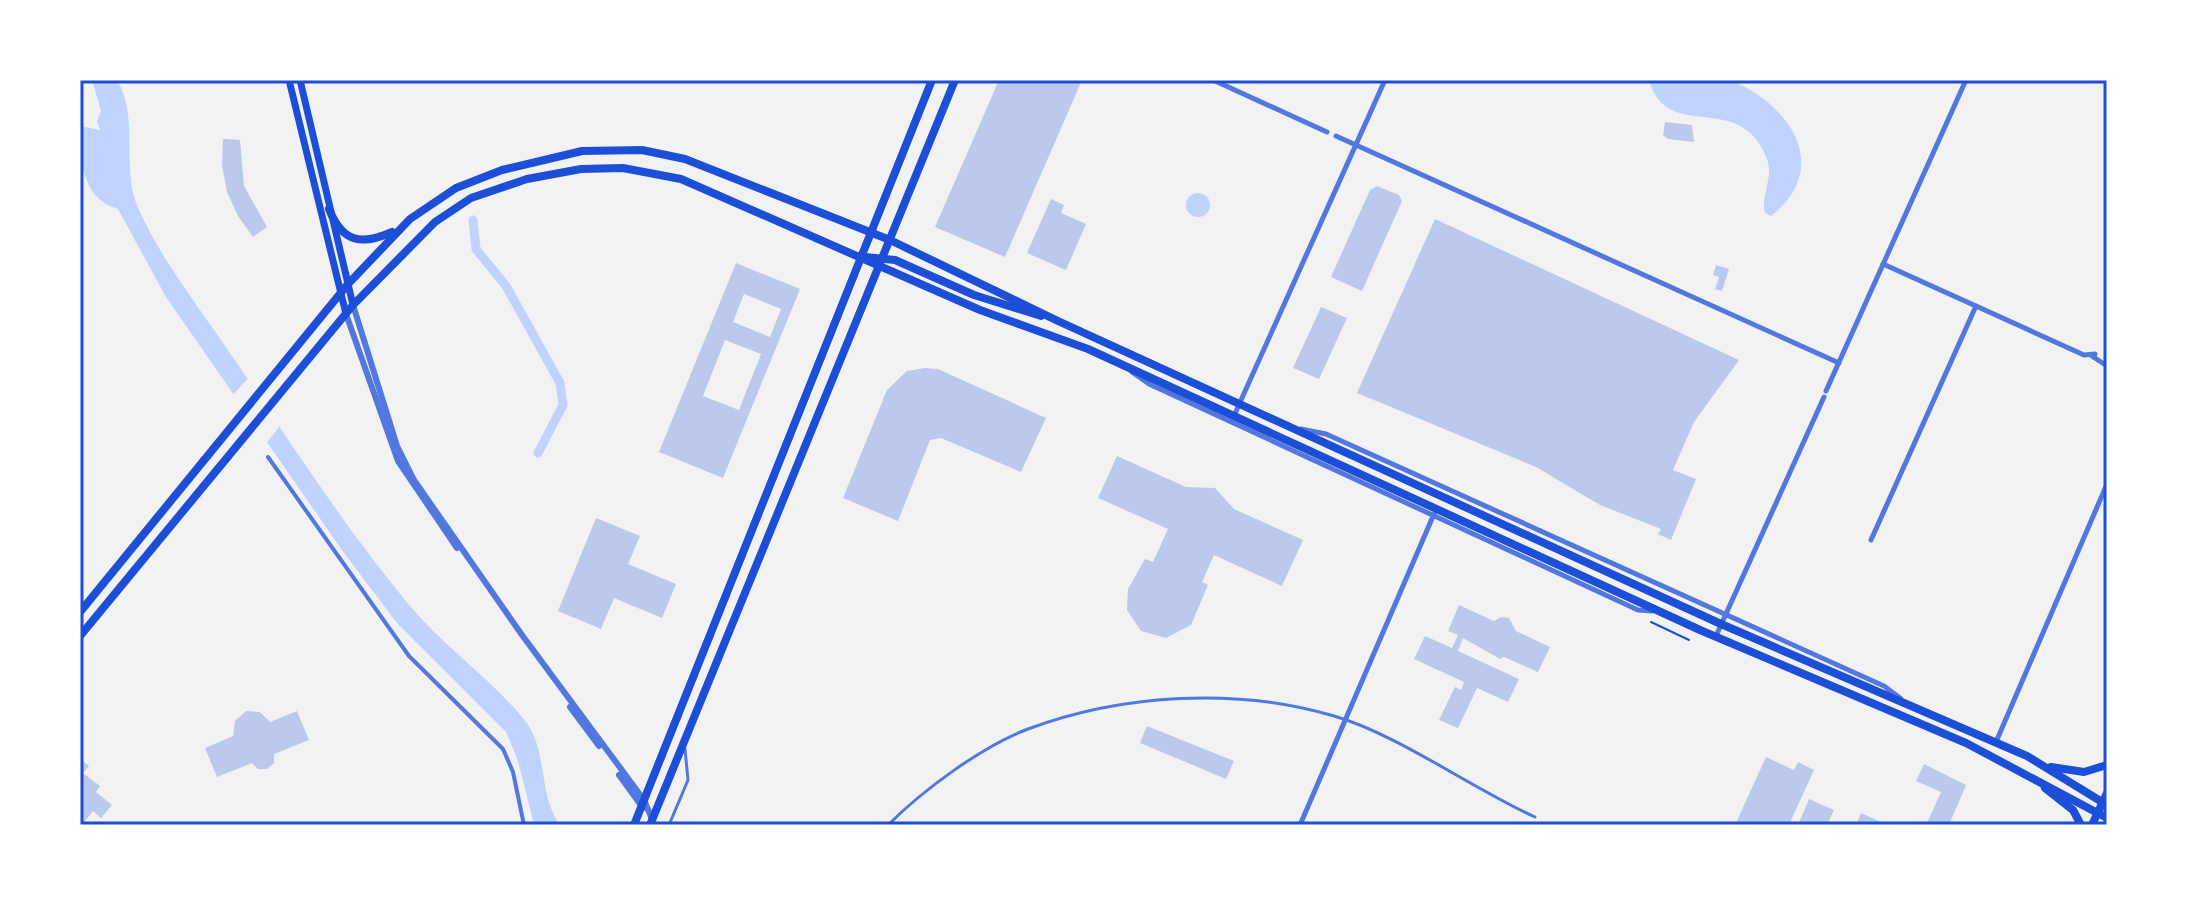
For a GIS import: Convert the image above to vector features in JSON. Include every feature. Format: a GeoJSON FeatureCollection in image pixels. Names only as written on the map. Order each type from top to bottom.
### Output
{"type":"FeatureCollection","features":[{"type":"Feature","properties":{"kind":"main road"},"geometry":{"type":"LineString","coordinates":[[289,80],[346,314]]}},
{"type":"Feature","properties":{"kind":"main road"},"geometry":{"type":"LineString","coordinates":[[300,80],[353,305]]}},
{"type":"Feature","properties":{"kind":"main road"},"geometry":{"type":"LineString","coordinates":[[634,825],[932,80]]}},
{"type":"Feature","properties":{"kind":"main road"},"geometry":{"type":"LineString","coordinates":[[653,823],[955,80]]}},
{"type":"Feature","properties":{"kind":"main road"},"geometry":{"type":"LineString","coordinates":[[80,612],[340,293],[396,230],[440,197],[478,178],[539,160],[624,148],[685,159],[890,240],[1058,321],[1667,599],[1723,620],[1790,654],[1996,742],[2106,800],[2092,825]]}},
{"type":"Feature","properties":{"kind":"main road"},"geometry":{"type":"LineString","coordinates":[[80,636],[353,305],[406,248],[461,203],[527,179],[581,169],[632,169],[681,179],[861,257],[882,261],[974,295],[1058,321]]}},
{"type":"Feature","properties":{"kind":"main road"},"geometry":{"type":"LineString","coordinates":[[329,209],[339,230],[358,241],[370,241],[396,230]]}},
{"type":"Feature","properties":{"kind":"main road"},"geometry":{"type":"LineString","coordinates":[[882,261],[980,310],[1052,334],[1117,362],[1233,418],[1715,637],[1966,743],[2107,818]]}},
{"type":"Feature","properties":{"kind":"main road"},"geometry":{"type":"LineString","coordinates":[[779,462],[796,470]]}},
{"type":"Feature","properties":{"kind":"main road"},"geometry":{"type":"LineString","coordinates":[[1661,612],[1667,599]]}},
{"type":"Feature","properties":{"kind":"main road"},"geometry":{"type":"LineString","coordinates":[[719,611],[735,618]]}},
{"type":"Feature","properties":{"kind":"main road"},"geometry":{"type":"LineString","coordinates":[[1785,666],[1790,654]]}},
{"type":"Feature","properties":{"kind":"main road"},"geometry":{"type":"LineString","coordinates":[[2046,766],[2084,772],[2107,765]]}},
{"type":"Feature","properties":{"kind":"main road"},"geometry":{"type":"LineString","coordinates":[[2026,773],[2068,805],[2081,825]]}},
{"type":"Feature","properties":{"kind":"street"},"geometry":{"type":"LineString","coordinates":[[1213,80],[1327,132]]}},
{"type":"Feature","properties":{"kind":"street"},"geometry":{"type":"LineString","coordinates":[[1385,80],[1233,418],[1638,610],[1661,612]]}},
{"type":"Feature","properties":{"kind":"street"},"geometry":{"type":"LineString","coordinates":[[1715,637],[1966,80]]}},
{"type":"Feature","properties":{"kind":"street"},"geometry":{"type":"LineString","coordinates":[[1336,136],[1839,363]]}},
{"type":"Feature","properties":{"kind":"street"},"geometry":{"type":"LineString","coordinates":[[1883,264],[2094,355],[2107,366]]}},
{"type":"Feature","properties":{"kind":"street"},"geometry":{"type":"LineString","coordinates":[[353,305],[397,446],[414,480],[643,804],[653,823]]}},
{"type":"Feature","properties":{"kind":"street"},"geometry":{"type":"LineString","coordinates":[[1871,540],[1976,306]]}},
{"type":"Feature","properties":{"kind":"street"},"geometry":{"type":"LineString","coordinates":[[346,314],[384,428],[403,471],[643,804]]}},
{"type":"Feature","properties":{"kind":"street"},"geometry":{"type":"LineString","coordinates":[[1293,427],[1326,434],[1723,620],[1884,686],[1907,704]]}},
{"type":"Feature","properties":{"kind":"street"},"geometry":{"type":"LineString","coordinates":[[268,457],[409,656],[503,749],[513,772],[524,825]]}},
{"type":"Feature","properties":{"kind":"street"},"geometry":{"type":"LineString","coordinates":[[1996,742],[2107,484]]}},
{"type":"Feature","properties":{"kind":"street"},"geometry":{"type":"LineString","coordinates":[[1300,825],[1434,514]]}},
{"type":"Feature","properties":{"kind":"lane"},"geometry":{"type":"LineString","coordinates":[[888,825],[923,795],[1028,729],[1109,707],[1158,700],[1238,700],[1280,704],[1346,720],[1535,817]]}},
{"type":"Feature","properties":{"kind":"lane"},"geometry":{"type":"LineString","coordinates":[[669,825],[688,780],[684,743]]}},
{"type":"Feature","properties":{"kind":"path"},"geometry":{"type":"LineString","coordinates":[[1651,622],[1689,640]]}},
{"type":"Feature","properties":{"kind":"water"},"geometry":{"type":"Polygon","coordinates":[[[1722,78],[1750,90],[1769,104],[1785,120],[1796,138],[1801,157],[1799,177],[1790,197],[1771,216],[1765,213],[1769,166],[1755,138],[1740,126],[1723,120],[1671,110],[1658,99],[1649,80],[1722,78]]]}},
{"type":"Feature","properties":{"kind":"water"},"geometry":{"type":"Polygon","coordinates":[[[92,80],[117,80],[124,95],[134,194],[149,230],[171,268],[386,576],[438,636],[526,722],[538,746],[548,800],[560,825],[534,825],[518,761],[506,732],[397,623],[344,553],[166,297],[118,209],[106,204],[90,187],[82,164],[80,126],[100,130],[97,121],[101,111],[92,80]]]}},
{"type":"Feature","properties":{"kind":"water"},"geometry":{"type":"Polygon","coordinates":[[[1198,193],[1206,197],[1210,205],[1206,213],[1198,217],[1190,213],[1186,205],[1190,197],[1198,193]]]}},
{"type":"Feature","properties":{"kind":"pier"},"geometry":{"type":"Polygon","coordinates":[[[250,376],[282,423],[265,445],[231,397],[250,376]]]}},
{"type":"Feature","properties":{"kind":"building"},"geometry":{"type":"Polygon","coordinates":[[[999,80],[1082,80],[1005,257],[935,227],[999,80]]]}},
{"type":"Feature","properties":{"kind":"building"},"geometry":{"type":"Polygon","coordinates":[[[1665,122],[1692,125],[1694,142],[1668,139],[1663,135],[1665,122]]]}},
{"type":"Feature","properties":{"kind":"building"},"geometry":{"type":"Polygon","coordinates":[[[223,139],[240,140],[244,186],[267,227],[253,237],[238,216],[227,192],[222,165],[223,139]]]}},
{"type":"Feature","properties":{"kind":"building"},"geometry":{"type":"Polygon","coordinates":[[[1377,186],[1399,195],[1402,201],[1362,291],[1331,277],[1370,190],[1377,186]]]}},
{"type":"Feature","properties":{"kind":"building"},"geometry":{"type":"Polygon","coordinates":[[[1051,199],[1064,205],[1061,213],[1086,224],[1066,270],[1027,253],[1051,199]]]}},
{"type":"Feature","properties":{"kind":"building"},"geometry":{"type":"Polygon","coordinates":[[[1435,219],[1739,360],[1694,422],[1673,470],[1696,479],[1671,540],[1658,534],[1661,529],[1600,505],[1536,467],[1357,393],[1435,219]]]}},
{"type":"Feature","properties":{"kind":"building"},"geometry":{"type":"Polygon","coordinates":[[[736,263],[800,289],[723,478],[659,452],[736,263]],[[744,294],[733,322],[770,337],[781,309],[744,294]],[[725,340],[703,396],[739,410],[761,354],[725,340]]]}},
{"type":"Feature","properties":{"kind":"building"},"geometry":{"type":"Polygon","coordinates":[[[1716,265],[1729,269],[1722,291],[1715,289],[1719,277],[1713,275],[1716,265]]]}},
{"type":"Feature","properties":{"kind":"building"},"geometry":{"type":"Polygon","coordinates":[[[1321,307],[1347,318],[1319,379],[1293,368],[1321,307]]]}},
{"type":"Feature","properties":{"kind":"building"},"geometry":{"type":"Polygon","coordinates":[[[938,369],[1046,418],[1021,472],[941,438],[930,440],[898,521],[843,498],[887,390],[907,371],[938,369]]]}},
{"type":"Feature","properties":{"kind":"building"},"geometry":{"type":"Polygon","coordinates":[[[1117,456],[1186,487],[1215,488],[1234,509],[1303,540],[1282,586],[1214,555],[1202,582],[1208,585],[1191,625],[1166,638],[1141,631],[1127,610],[1128,589],[1145,559],[1153,562],[1168,529],[1098,498],[1117,456]]]}},
{"type":"Feature","properties":{"kind":"building"},"geometry":{"type":"Polygon","coordinates":[[[596,518],[640,536],[628,564],[676,584],[662,618],[614,598],[601,629],[558,611],[596,518]]]}},
{"type":"Feature","properties":{"kind":"building"},"geometry":{"type":"Polygon","coordinates":[[[1459,605],[1494,621],[1501,617],[1509,618],[1516,631],[1550,647],[1538,672],[1504,657],[1500,659],[1463,638],[1458,651],[1519,679],[1508,702],[1477,688],[1458,728],[1439,720],[1455,687],[1461,690],[1464,682],[1414,659],[1425,636],[1452,648],[1458,635],[1448,631],[1459,605]]]}},
{"type":"Feature","properties":{"kind":"building"},"geometry":{"type":"Polygon","coordinates":[[[246,711],[260,712],[270,722],[297,711],[309,740],[274,754],[274,763],[267,769],[258,769],[252,763],[217,777],[205,748],[233,736],[235,721],[246,711]]]}},
{"type":"Feature","properties":{"kind":"building"},"geometry":{"type":"Polygon","coordinates":[[[1147,726],[1234,761],[1226,779],[1140,743],[1147,726]]]}},
{"type":"Feature","properties":{"kind":"building"},"geometry":{"type":"Polygon","coordinates":[[[1766,757],[1794,770],[1798,762],[1814,770],[1789,825],[1735,825],[1766,757]]]}},
{"type":"Feature","properties":{"kind":"building"},"geometry":{"type":"Polygon","coordinates":[[[80,759],[89,766],[83,773],[100,786],[96,792],[112,805],[101,818],[93,811],[82,825],[80,759]]]}},
{"type":"Feature","properties":{"kind":"building"},"geometry":{"type":"Polygon","coordinates":[[[1924,764],[1966,785],[1949,825],[1926,825],[1941,792],[1916,781],[1924,764]]]}},
{"type":"Feature","properties":{"kind":"building"},"geometry":{"type":"Polygon","coordinates":[[[1809,799],[1834,810],[1827,825],[1798,825],[1809,799]]]}},
{"type":"Feature","properties":{"kind":"building"},"geometry":{"type":"Polygon","coordinates":[[[1861,813],[1888,825],[1856,825],[1861,813]]]}},
{"type":"Feature","properties":{"kind":"waterway"},"geometry":{"type":"LineString","coordinates":[[473,220],[476,249],[506,286],[560,383],[563,405],[538,453]]}}]}
